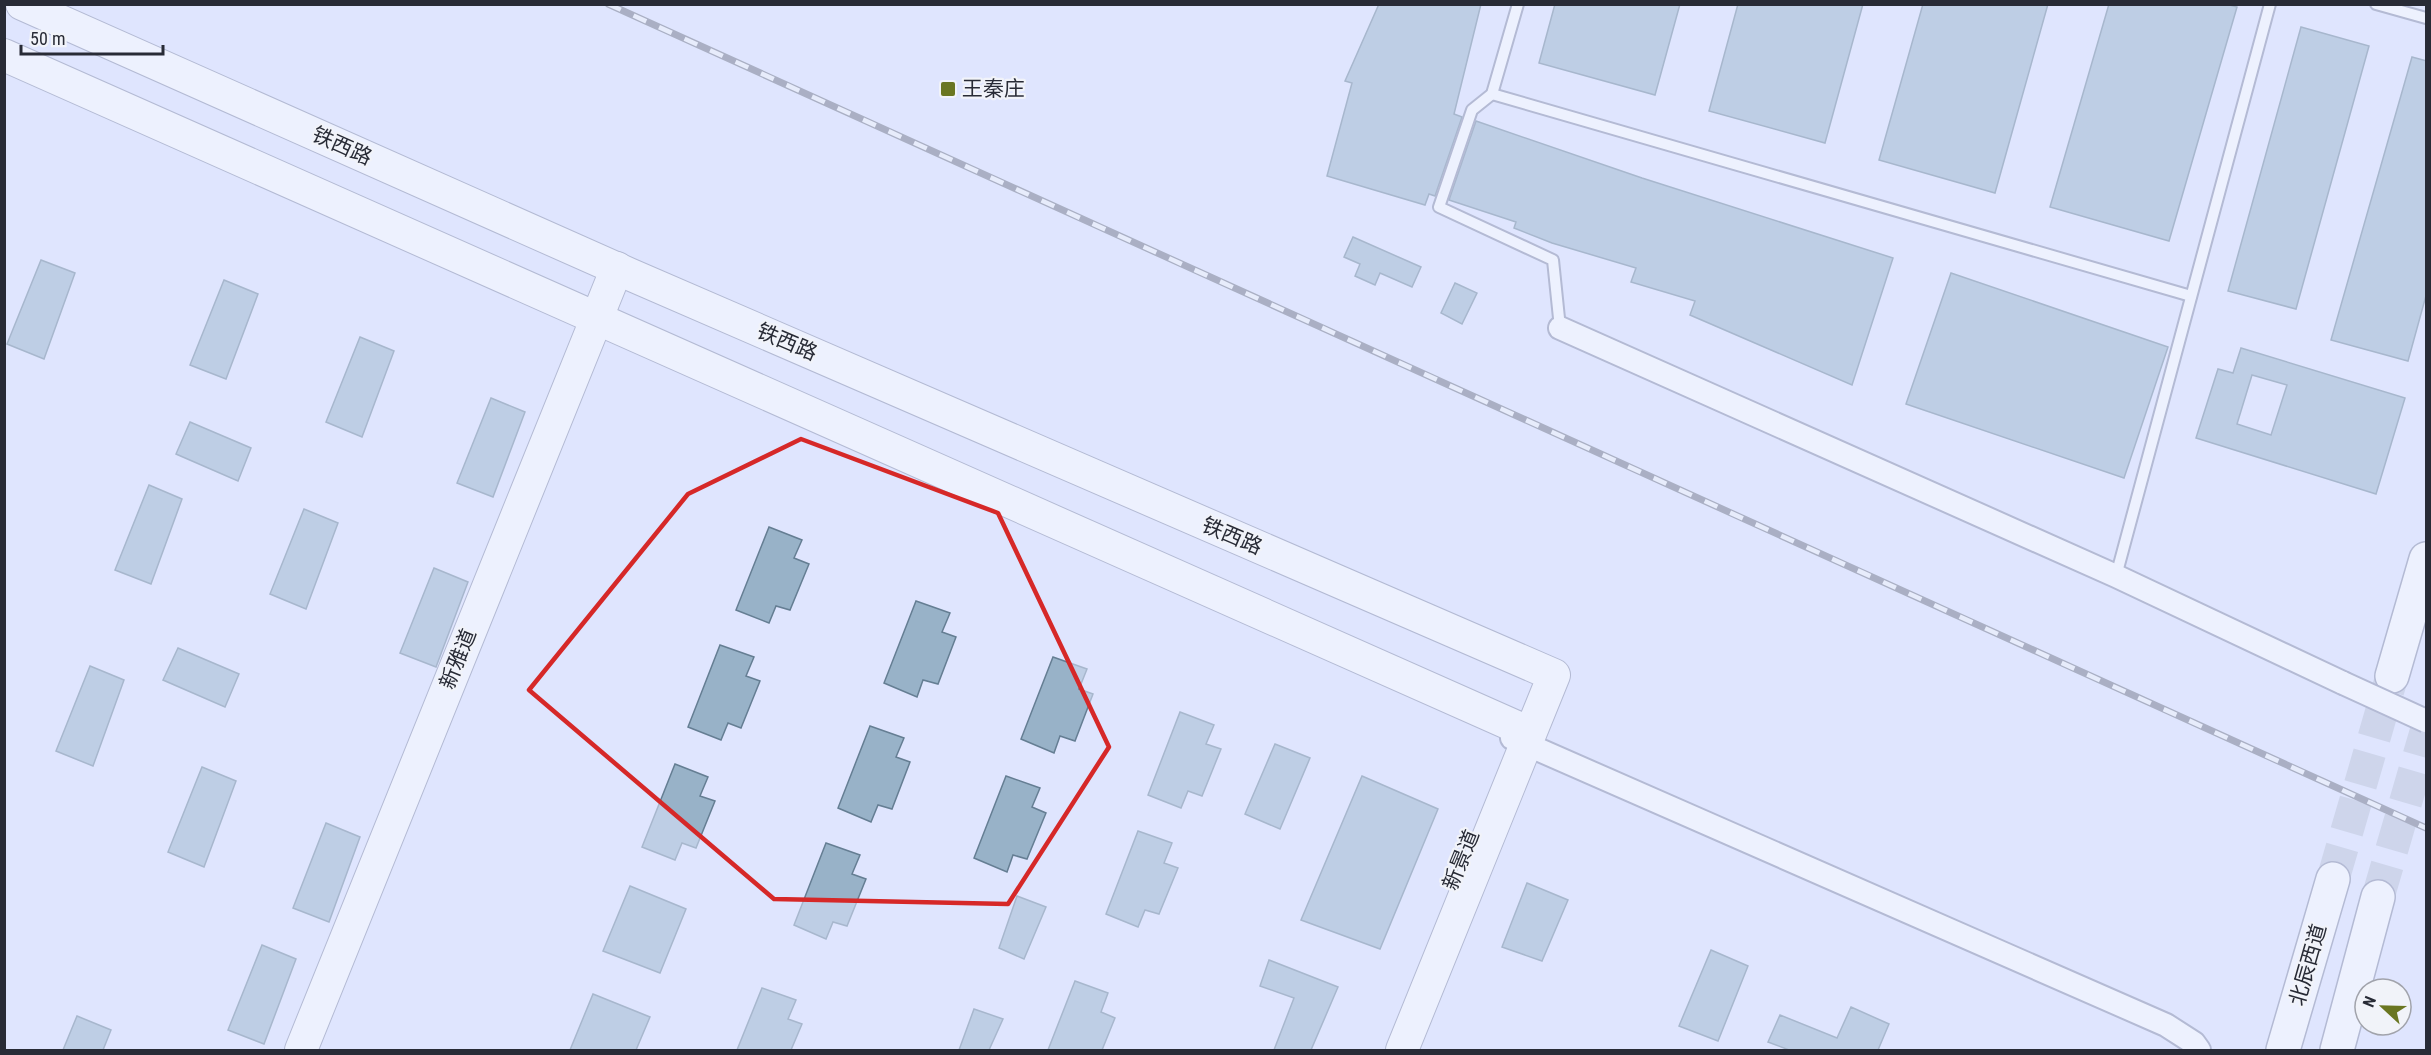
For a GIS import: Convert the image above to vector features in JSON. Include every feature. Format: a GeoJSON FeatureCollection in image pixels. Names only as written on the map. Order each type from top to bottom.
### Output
{"type":"FeatureCollection","features":[{"type":"Feature","properties":{"kind":"main road"},"geometry":{"type":"LineString","coordinates":[[4,26],[15,4]]}},
{"type":"Feature","properties":{"kind":"main road","name":"铁西路"},"geometry":{"type":"LineString","coordinates":[[22,4],[623,271],[1546,672]]}},
{"type":"Feature","properties":{"kind":"main road"},"geometry":{"type":"LineString","coordinates":[[4,55],[602,320],[1520,735]]}},
{"type":"Feature","properties":{"kind":"main road","name":"新雅道"},"geometry":{"type":"LineString","coordinates":[[301,1050],[623,271]]}},
{"type":"Feature","properties":{"kind":"main road","name":"新雅道"},"geometry":{"type":"LineString","coordinates":[[316,1050],[602,320]]}},
{"type":"Feature","properties":{"kind":"main road"},"geometry":{"type":"LineString","coordinates":[[2392,676],[2427,559]]}},
{"type":"Feature","properties":{"kind":"main road","name":"新景道"},"geometry":{"type":"LineString","coordinates":[[1384,1050],[1546,672]]}},
{"type":"Feature","properties":{"kind":"main road","name":"新景道"},"geometry":{"type":"LineString","coordinates":[[1402,1050],[1520,735]]}},
{"type":"Feature","properties":{"kind":"main road","name":"北辰西道"},"geometry":{"type":"LineString","coordinates":[[2283,1050],[2333,879]]}},
{"type":"Feature","properties":{"kind":"main road"},"geometry":{"type":"LineString","coordinates":[[2337,1050],[2378,897]]}},
{"type":"Feature","properties":{"kind":"street"},"geometry":{"type":"LineString","coordinates":[[1560,328],[2116,576],[2427,722]]}},
{"type":"Feature","properties":{"kind":"street"},"geometry":{"type":"LineString","coordinates":[[1520,735],[2166,1025],[2194,1043],[2199,1050]]}},
{"type":"Feature","properties":{"kind":"lane"},"geometry":{"type":"LineString","coordinates":[[1518,4],[1492,94],[1473,110],[1439,207],[1553,260],[1560,328]]}},
{"type":"Feature","properties":{"kind":"lane"},"geometry":{"type":"LineString","coordinates":[[2116,576],[2270,4]]}},
{"type":"Feature","properties":{"kind":"lane"},"geometry":{"type":"LineString","coordinates":[[2376,4],[2427,18]]}},
{"type":"Feature","properties":{"kind":"lane"},"geometry":{"type":"LineString","coordinates":[[1492,94],[2191,296]]}},
{"type":"Feature","properties":{"kind":"highlighted area"},"geometry":{"type":"Polygon","coordinates":[[[801,439],[998,513],[1109,747],[1008,904],[774,899],[529,690],[688,494],[801,439]]]}},
{"type":"Feature","properties":{"kind":"building"},"geometry":{"type":"Polygon","coordinates":[[[1379,4],[1481,4],[1454,114],[1462,117],[1435,196],[1429,194],[1425,205],[1327,176],[1352,83],[1345,81],[1379,4]]]}},
{"type":"Feature","properties":{"kind":"building"},"geometry":{"type":"Polygon","coordinates":[[[1555,4],[1680,4],[1655,95],[1539,63],[1555,4]]]}},
{"type":"Feature","properties":{"kind":"building"},"geometry":{"type":"Polygon","coordinates":[[[1738,4],[1863,4],[1825,143],[1709,111],[1738,4]]]}},
{"type":"Feature","properties":{"kind":"building"},"geometry":{"type":"Polygon","coordinates":[[[1923,4],[2048,4],[1995,193],[1879,160],[1923,4]]]}},
{"type":"Feature","properties":{"kind":"building"},"geometry":{"type":"Polygon","coordinates":[[[2109,4],[2226,4],[2237,7],[2169,241],[2050,207],[2109,4]]]}},
{"type":"Feature","properties":{"kind":"building"},"geometry":{"type":"Polygon","coordinates":[[[2301,27],[2369,46],[2296,309],[2228,291],[2301,27]]]}},
{"type":"Feature","properties":{"kind":"building"},"geometry":{"type":"Polygon","coordinates":[[[2412,57],[2427,61],[2427,292],[2408,361],[2331,340],[2412,57]]]}},
{"type":"Feature","properties":{"kind":"building"},"geometry":{"type":"Polygon","coordinates":[[[1476,121],[1642,178],[1893,258],[1852,385],[1690,315],[1695,301],[1631,282],[1636,268],[1552,243],[1514,228],[1516,222],[1449,200],[1476,121]]]}},
{"type":"Feature","properties":{"kind":"building"},"geometry":{"type":"Polygon","coordinates":[[[1353,237],[1421,267],[1412,287],[1380,273],[1375,285],[1355,276],[1360,264],[1344,257],[1353,237]]]}},
{"type":"Feature","properties":{"kind":"building"},"geometry":{"type":"Polygon","coordinates":[[[41,260],[75,273],[44,359],[7,344],[41,260]]]}},
{"type":"Feature","properties":{"kind":"building"},"geometry":{"type":"Polygon","coordinates":[[[1951,273],[2168,347],[2124,478],[1906,404],[1951,273]]]}},
{"type":"Feature","properties":{"kind":"building"},"geometry":{"type":"Polygon","coordinates":[[[224,280],[258,294],[226,379],[190,365],[224,280]]]}},
{"type":"Feature","properties":{"kind":"building"},"geometry":{"type":"Polygon","coordinates":[[[1455,283],[1477,293],[1462,324],[1441,313],[1455,283]]]}},
{"type":"Feature","properties":{"kind":"building"},"geometry":{"type":"Polygon","coordinates":[[[360,337],[394,351],[362,437],[326,422],[360,337]]]}},
{"type":"Feature","properties":{"kind":"building"},"geometry":{"type":"Polygon","coordinates":[[[2241,348],[2405,398],[2376,494],[2196,438],[2218,369],[2233,373],[2241,348]],[[2252,375],[2237,424],[2271,435],[2287,385],[2252,375]]]}},
{"type":"Feature","properties":{"kind":"building"},"geometry":{"type":"Polygon","coordinates":[[[491,398],[525,412],[493,497],[457,483],[491,398]]]}},
{"type":"Feature","properties":{"kind":"building"},"geometry":{"type":"Polygon","coordinates":[[[190,422],[251,448],[238,481],[176,454],[190,422]]]}},
{"type":"Feature","properties":{"kind":"building"},"geometry":{"type":"Polygon","coordinates":[[[149,485],[182,499],[151,584],[115,570],[149,485]]]}},
{"type":"Feature","properties":{"kind":"building"},"geometry":{"type":"Polygon","coordinates":[[[304,509],[338,523],[306,609],[270,594],[304,509]]]}},
{"type":"Feature","properties":{"kind":"building"},"geometry":{"type":"Polygon","coordinates":[[[769,527],[802,540],[794,558],[809,564],[790,610],[776,606],[769,623],[736,610],[769,527]]]}},
{"type":"Feature","properties":{"kind":"building"},"geometry":{"type":"Polygon","coordinates":[[[434,568],[468,582],[436,667],[400,653],[434,568]]]}},
{"type":"Feature","properties":{"kind":"building"},"geometry":{"type":"Polygon","coordinates":[[[916,601],[950,613],[942,632],[956,637],[938,684],[923,680],[917,697],[884,683],[916,601]]]}},
{"type":"Feature","properties":{"kind":"building"},"geometry":{"type":"Polygon","coordinates":[[[720,645],[754,657],[746,676],[760,681],[741,728],[728,723],[721,740],[688,727],[720,645]]]}},
{"type":"Feature","properties":{"kind":"building"},"geometry":{"type":"Polygon","coordinates":[[[178,648],[239,674],[225,707],[163,680],[178,648]]]}},
{"type":"Feature","properties":{"kind":"building"},"geometry":{"type":"Polygon","coordinates":[[[1053,657],[1087,669],[1079,689],[1093,694],[1075,741],[1060,736],[1054,753],[1021,739],[1053,657]]]}},
{"type":"Feature","properties":{"kind":"building"},"geometry":{"type":"Polygon","coordinates":[[[90,666],[124,680],[93,766],[56,751],[90,666]]]}},
{"type":"Feature","properties":{"kind":"building"},"geometry":{"type":"Polygon","coordinates":[[[1180,712],[1214,725],[1206,744],[1221,749],[1202,796],[1188,791],[1181,808],[1148,795],[1180,712]]]}},
{"type":"Feature","properties":{"kind":"building"},"geometry":{"type":"Polygon","coordinates":[[[870,726],[904,738],[896,757],[910,762],[892,809],[878,805],[871,822],[838,808],[870,726]]]}},
{"type":"Feature","properties":{"kind":"building"},"geometry":{"type":"Polygon","coordinates":[[[1275,744],[1310,758],[1280,829],[1245,814],[1275,744]]]}},
{"type":"Feature","properties":{"kind":"building"},"geometry":{"type":"Polygon","coordinates":[[[675,764],[708,777],[700,796],[715,801],[696,848],[682,843],[675,860],[642,847],[675,764]]]}},
{"type":"Feature","properties":{"kind":"building"},"geometry":{"type":"Polygon","coordinates":[[[202,767],[236,781],[204,867],[168,852],[202,767]]]}},
{"type":"Feature","properties":{"kind":"building"},"geometry":{"type":"Polygon","coordinates":[[[1006,776],[1040,788],[1032,807],[1046,813],[1027,859],[1013,855],[1007,872],[974,858],[1006,776]]]}},
{"type":"Feature","properties":{"kind":"building"},"geometry":{"type":"Polygon","coordinates":[[[1362,776],[1438,809],[1380,949],[1301,920],[1362,776]]]}},
{"type":"Feature","properties":{"kind":"building"},"geometry":{"type":"Polygon","coordinates":[[[326,823],[360,837],[329,922],[293,908],[326,823]]]}},
{"type":"Feature","properties":{"kind":"building"},"geometry":{"type":"Polygon","coordinates":[[[1138,831],[1172,843],[1164,863],[1178,868],[1159,914],[1145,910],[1138,927],[1106,914],[1138,831]]]}},
{"type":"Feature","properties":{"kind":"building"},"geometry":{"type":"Polygon","coordinates":[[[826,843],[860,855],[852,874],[866,879],[847,926],[833,922],[826,939],[794,925],[826,843]]]}},
{"type":"Feature","properties":{"kind":"building"},"geometry":{"type":"Polygon","coordinates":[[[1527,883],[1568,900],[1542,961],[1502,947],[1527,883]]]}},
{"type":"Feature","properties":{"kind":"building"},"geometry":{"type":"Polygon","coordinates":[[[630,886],[686,909],[660,973],[603,951],[630,886]]]}},
{"type":"Feature","properties":{"kind":"building"},"geometry":{"type":"Polygon","coordinates":[[[1017,896],[1046,907],[1024,959],[999,948],[1017,896]]]}},
{"type":"Feature","properties":{"kind":"building"},"geometry":{"type":"Polygon","coordinates":[[[262,945],[296,959],[264,1044],[228,1030],[262,945]]]}},
{"type":"Feature","properties":{"kind":"building"},"geometry":{"type":"Polygon","coordinates":[[[1711,950],[1748,966],[1718,1041],[1679,1026],[1711,950]]]}},
{"type":"Feature","properties":{"kind":"building"},"geometry":{"type":"Polygon","coordinates":[[[1269,960],[1338,987],[1311,1050],[1274,1050],[1294,998],[1260,986],[1269,960]]]}},
{"type":"Feature","properties":{"kind":"building"},"geometry":{"type":"Polygon","coordinates":[[[1075,981],[1108,993],[1101,1012],[1115,1018],[1102,1050],[1048,1050],[1075,981]]]}},
{"type":"Feature","properties":{"kind":"building"},"geometry":{"type":"Polygon","coordinates":[[[762,988],[796,1000],[788,1019],[802,1024],[791,1050],[737,1050],[762,988]]]}},
{"type":"Feature","properties":{"kind":"building"},"geometry":{"type":"Polygon","coordinates":[[[593,994],[650,1017],[636,1050],[570,1050],[593,994]]]}},
{"type":"Feature","properties":{"kind":"building"},"geometry":{"type":"Polygon","coordinates":[[[1851,1007],[1889,1024],[1878,1050],[1789,1050],[1768,1042],[1780,1015],[1837,1038],[1851,1007]]]}},
{"type":"Feature","properties":{"kind":"building"},"geometry":{"type":"Polygon","coordinates":[[[974,1009],[1003,1019],[989,1050],[959,1050],[974,1009]]]}},
{"type":"Feature","properties":{"kind":"building"},"geometry":{"type":"Polygon","coordinates":[[[77,1016],[111,1030],[103,1050],[63,1050],[77,1016]]]}},
{"type":"Feature","properties":{"kind":"tunnel"},"geometry":{"type":"LineString","coordinates":[[2333,879],[2392,676]]}},
{"type":"Feature","properties":{"kind":"tunnel"},"geometry":{"type":"LineString","coordinates":[[2378,897],[2426,732]]}},
{"type":"Feature","properties":{"kind":"railway"},"geometry":{"type":"LineString","coordinates":[[608,4],[2426,828]]}},
{"type":"Feature","properties":{"kind":"place","name":"王秦庄"},"geometry":{"type":"Point","coordinates":[948,89]}}]}
